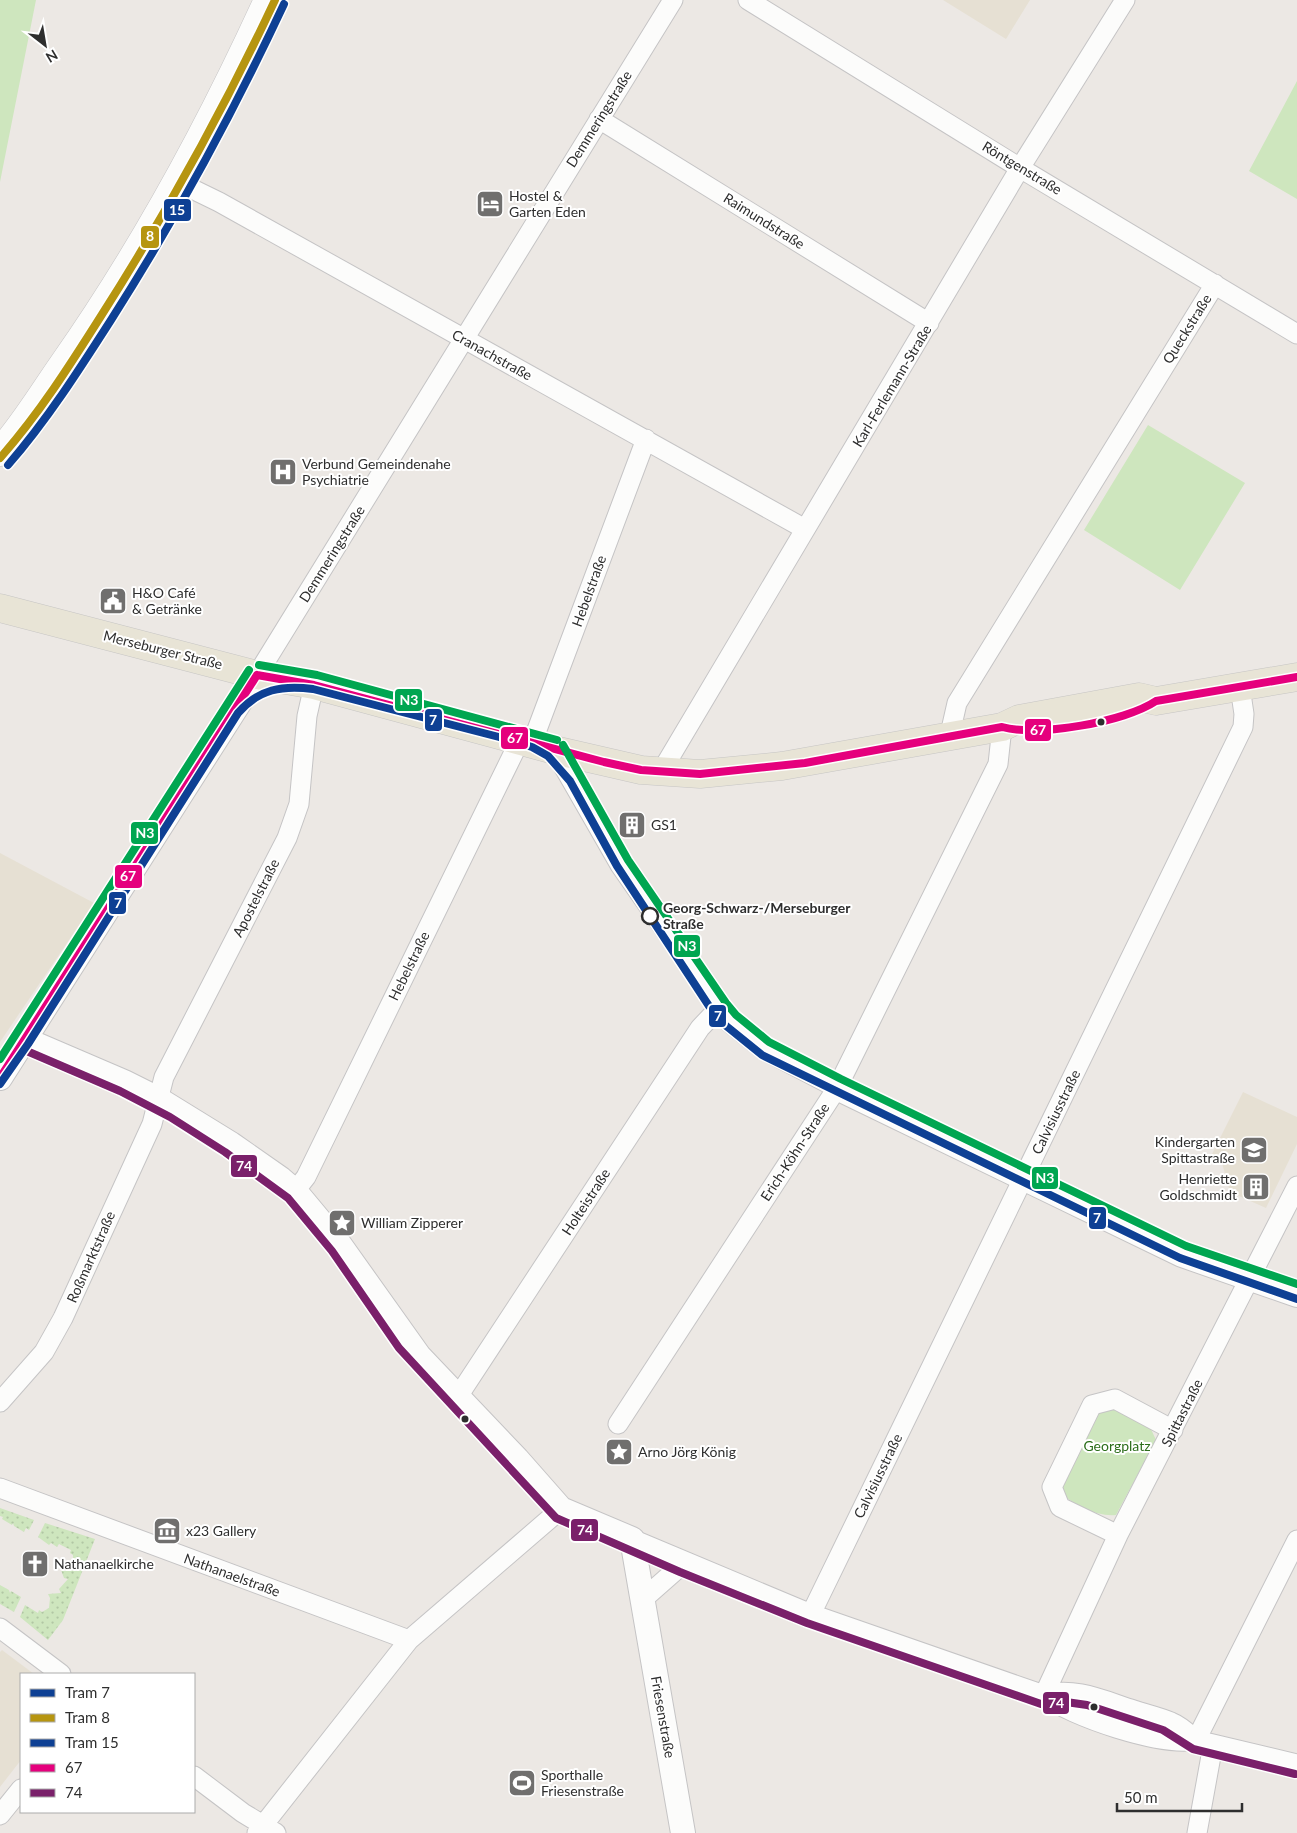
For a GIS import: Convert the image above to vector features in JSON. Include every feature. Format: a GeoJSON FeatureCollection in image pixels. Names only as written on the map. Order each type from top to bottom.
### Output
{"type":"FeatureCollection","features":[{"type":"Feature","properties":{"kind":"main road"},"geometry":{"type":"LineString","coordinates":[[1,451],[98,314],[129,265],[178,182],[268,0]]}},
{"type":"Feature","properties":{"kind":"main road","name":"Merseburger Straße"},"geometry":{"type":"LineString","coordinates":[[0,608],[257,675],[314,686],[632,768],[661,772],[700,774],[782,766],[1002,727],[1011,732],[1058,728],[1144,709],[1156,701],[1297,677]]}},
{"type":"Feature","properties":{"kind":"street","name":"Demmeringstraße"},"geometry":{"type":"LineString","coordinates":[[0,1078],[257,675],[673,0]]}},
{"type":"Feature","properties":{"kind":"street","name":"Röntgenstraße"},"geometry":{"type":"LineString","coordinates":[[748,0],[1020,168],[1297,334]]}},
{"type":"Feature","properties":{"kind":"street","name":"Karl-Ferlemann-Straße"},"geometry":{"type":"LineString","coordinates":[[661,772],[1020,168],[1125,0]]}},
{"type":"Feature","properties":{"kind":"street","name":"Raimundstraße"},"geometry":{"type":"LineString","coordinates":[[599,119],[929,323]]}},
{"type":"Feature","properties":{"kind":"street","name":"Cranachstraße"},"geometry":{"type":"LineString","coordinates":[[178,182],[219,202],[805,529]]}},
{"type":"Feature","properties":{"kind":"street","name":"Queckstraße"},"geometry":{"type":"LineString","coordinates":[[954,736],[952,725],[957,703],[1215,284]]}},
{"type":"Feature","properties":{"kind":"street","name":"Hebelstraße"},"geometry":{"type":"LineString","coordinates":[[295,1190],[306,1177],[536,744],[646,439]]}},
{"type":"Feature","properties":{"kind":"street","name":"Apostelstraße"},"geometry":{"type":"LineString","coordinates":[[158,1099],[164,1077],[288,838],[299,804],[307,716],[314,686]]}},
{"type":"Feature","properties":{"kind":"street","name":"Calvisiusstraße"},"geometry":{"type":"LineString","coordinates":[[810,1614],[1243,727],[1244,714],[1240,687]]}},
{"type":"Feature","properties":{"kind":"street","name":"Erich-Köhn-Straße"},"geometry":{"type":"LineString","coordinates":[[618,1424],[837,1088],[998,764],[1002,727]]}},
{"type":"Feature","properties":{"kind":"street"},"geometry":{"type":"LineString","coordinates":[[536,744],[718,1009],[729,1022],[764,1050],[837,1088],[1182,1256],[1297,1295]]}},
{"type":"Feature","properties":{"kind":"street","name":"Holteistraße"},"geometry":{"type":"LineString","coordinates":[[457,1398],[700,1028],[718,1009]]}},
{"type":"Feature","properties":{"kind":"street"},"geometry":{"type":"LineString","coordinates":[[26,1040],[124,1082],[158,1099],[231,1144],[295,1190],[340,1245],[406,1341],[457,1398],[517,1459],[560,1509],[684,1563],[810,1614],[1044,1696],[1090,1720],[1127,1731],[1204,1743],[1297,1764]]}},
{"type":"Feature","properties":{"kind":"street","name":"Roßmarktstraße"},"geometry":{"type":"LineString","coordinates":[[0,1402],[44,1352],[63,1318],[152,1124],[158,1099]]}},
{"type":"Feature","properties":{"kind":"street","name":"Spittastraße"},"geometry":{"type":"LineString","coordinates":[[1044,1696],[1118,1535],[1297,1186]]}},
{"type":"Feature","properties":{"kind":"street"},"geometry":{"type":"LineString","coordinates":[[1118,1535],[1060,1507],[1052,1486],[1092,1405],[1115,1399],[1173,1430]]}},
{"type":"Feature","properties":{"kind":"street","name":"Nathanaelstraße"},"geometry":{"type":"LineString","coordinates":[[0,1488],[409,1640]]}},
{"type":"Feature","properties":{"kind":"street"},"geometry":{"type":"LineString","coordinates":[[195,1777],[265,1830],[409,1640],[560,1509]]}},
{"type":"Feature","properties":{"kind":"street","name":"Friesenstraße"},"geometry":{"type":"LineString","coordinates":[[632,1539],[683,1833]]}},
{"type":"Feature","properties":{"kind":"street"},"geometry":{"type":"LineString","coordinates":[[1197,1833],[1204,1743],[1297,1540]]}},
{"type":"Feature","properties":{"kind":"street"},"geometry":{"type":"LineString","coordinates":[[642,1600],[684,1563]]}},
{"type":"Feature","properties":{"kind":"street"},"geometry":{"type":"LineString","coordinates":[[0,1628],[60,1673]]}},
{"type":"Feature","properties":{"kind":"street"},"geometry":{"type":"LineString","coordinates":[[0,1815],[20,1790]]}},
{"type":"Feature","properties":{"kind":"shaded area"},"geometry":{"type":"Polygon","coordinates":[[[943,0],[1030,0],[1006,39],[943,0]]]}},
{"type":"Feature","properties":{"kind":"shaded area"},"geometry":{"type":"Polygon","coordinates":[[[0,853],[94,903],[0,1042],[0,853]]]}},
{"type":"Feature","properties":{"kind":"shaded area","name":"Kindergarten Spittastraße"},"geometry":{"type":"Polygon","coordinates":[[[1243,1092],[1297,1117],[1297,1144],[1266,1208],[1230,1192],[1222,1163],[1211,1156],[1243,1092]]]}},
{"type":"Feature","properties":{"kind":"shaded area"},"geometry":{"type":"Polygon","coordinates":[[[2,1650],[33,1673],[20,1673],[20,1761],[0,1787],[0,1652],[2,1650]]]}},
{"type":"Feature","properties":{"kind":"green space"},"geometry":{"type":"Polygon","coordinates":[[[0,0],[36,0],[0,182],[0,0]]]}},
{"type":"Feature","properties":{"kind":"green space"},"geometry":{"type":"Polygon","coordinates":[[[1297,81],[1297,199],[1249,171],[1297,81]]]}},
{"type":"Feature","properties":{"kind":"green space"},"geometry":{"type":"Polygon","coordinates":[[[1148,425],[1245,483],[1180,590],[1084,530],[1148,425]]]}},
{"type":"Feature","properties":{"kind":"green space","name":"Georgplatz"},"geometry":{"type":"Polygon","coordinates":[[[1115,1406],[1150,1427],[1156,1440],[1116,1515],[1109,1515],[1085,1509],[1070,1501],[1059,1490],[1100,1411],[1115,1406]]]}},
{"type":"Feature","properties":{"kind":"green space"},"geometry":{"type":"Polygon","coordinates":[[[0,1508],[34,1520],[29,1530],[26,1528],[24,1532],[14,1526],[13,1523],[12,1525],[2,1519],[0,1508]]]}},
{"type":"Feature","properties":{"kind":"green space"},"geometry":{"type":"Polygon","coordinates":[[[45,1523],[95,1539],[63,1620],[48,1640],[20,1617],[25,1605],[38,1613],[39,1610],[42,1612],[49,1608],[50,1598],[48,1594],[61,1593],[59,1589],[68,1579],[64,1578],[61,1570],[73,1564],[71,1550],[59,1544],[57,1547],[51,1543],[49,1545],[38,1537],[45,1523]]]}},
{"type":"Feature","properties":{"kind":"green space"},"geometry":{"type":"Polygon","coordinates":[[[0,1585],[9,1590],[10,1593],[11,1591],[21,1597],[14,1612],[0,1604],[0,1585]]]}},
{"type":"Feature","properties":{"kind":"tram line","name":"8"},"geometry":{"type":"LineString","coordinates":[[0,458],[54,389],[148,239],[215,121],[275,0]]}},
{"type":"Feature","properties":{"kind":"tram line","name":"15"},"geometry":{"type":"LineString","coordinates":[[8,465],[75,376],[135,282],[181,204],[224,125],[284,4]]}},
{"type":"Feature","properties":{"kind":"tram line","name":"7"},"geometry":{"type":"LineString","coordinates":[[0,1084],[28,1044],[238,713],[254,699],[272,690],[291,688],[313,689],[499,737],[532,747],[548,756],[570,781],[617,866],[709,1006],[725,1025],[762,1055],[1180,1258],[1297,1299]]}},
{"type":"Feature","properties":{"kind":"transit line","name":"N3"},"geometry":{"type":"LineString","coordinates":[[259,665],[317,675],[557,740]]}},
{"type":"Feature","properties":{"kind":"transit line","name":"N3"},"geometry":{"type":"LineString","coordinates":[[0,1059],[249,670]]}},
{"type":"Feature","properties":{"kind":"transit line","name":"67"},"geometry":{"type":"LineString","coordinates":[[257,675],[314,685],[604,762],[641,770],[700,774],[805,763],[1002,727],[1018,730],[1037,730],[1081,726],[1124,715],[1142,709],[1156,701],[1297,677]]}},
{"type":"Feature","properties":{"kind":"transit line","name":"67"},"geometry":{"type":"LineString","coordinates":[[0,1078],[257,675]]}},
{"type":"Feature","properties":{"kind":"transit line","name":"N3"},"geometry":{"type":"LineString","coordinates":[[563,745],[628,860],[726,1003],[736,1015],[769,1042],[841,1079],[1186,1246],[1297,1284]]}},
{"type":"Feature","properties":{"kind":"transit line","name":"74"},"geometry":{"type":"LineString","coordinates":[[22,1049],[120,1091],[170,1117],[225,1152],[288,1198],[332,1251],[399,1348],[556,1518],[680,1572],[807,1623],[1041,1704],[1066,1702],[1087,1705],[1163,1730],[1193,1749],[1295,1774]]}},
{"type":"Feature","properties":{"kind":"place","name":"Hostel & Garten Eden"},"geometry":{"type":"Point","coordinates":[490,204]}},
{"type":"Feature","properties":{"kind":"place","name":"Verbund Gemeindenahe Psychiatrie"},"geometry":{"type":"Point","coordinates":[283,472]}},
{"type":"Feature","properties":{"kind":"place","name":"H&O Café & Getränke"},"geometry":{"type":"Point","coordinates":[113,601]}},
{"type":"Feature","properties":{"kind":"place","name":"GS1"},"geometry":{"type":"Point","coordinates":[632,825]}},
{"type":"Feature","properties":{"kind":"place","name":"Georg-Schwarz-/Merseburger Straße"},"geometry":{"type":"Point","coordinates":[650,916]}},
{"type":"Feature","properties":{"kind":"place","name":"Kindergarten Spittastraße"},"geometry":{"type":"Point","coordinates":[1254,1150]}},
{"type":"Feature","properties":{"kind":"place","name":"Henriette Goldschmidt"},"geometry":{"type":"Point","coordinates":[1256,1187]}},
{"type":"Feature","properties":{"kind":"place","name":"William Zipperer"},"geometry":{"type":"Point","coordinates":[342,1223]}},
{"type":"Feature","properties":{"kind":"place","name":"Arno Jörg König"},"geometry":{"type":"Point","coordinates":[619,1452]}},
{"type":"Feature","properties":{"kind":"place","name":"x23 Gallery"},"geometry":{"type":"Point","coordinates":[167,1531]}},
{"type":"Feature","properties":{"kind":"place","name":"Nathanaelkirche"},"geometry":{"type":"Point","coordinates":[35,1564]}},
{"type":"Feature","properties":{"kind":"place","name":"Sporthalle Friesenstraße"},"geometry":{"type":"Point","coordinates":[522,1783]}}]}
